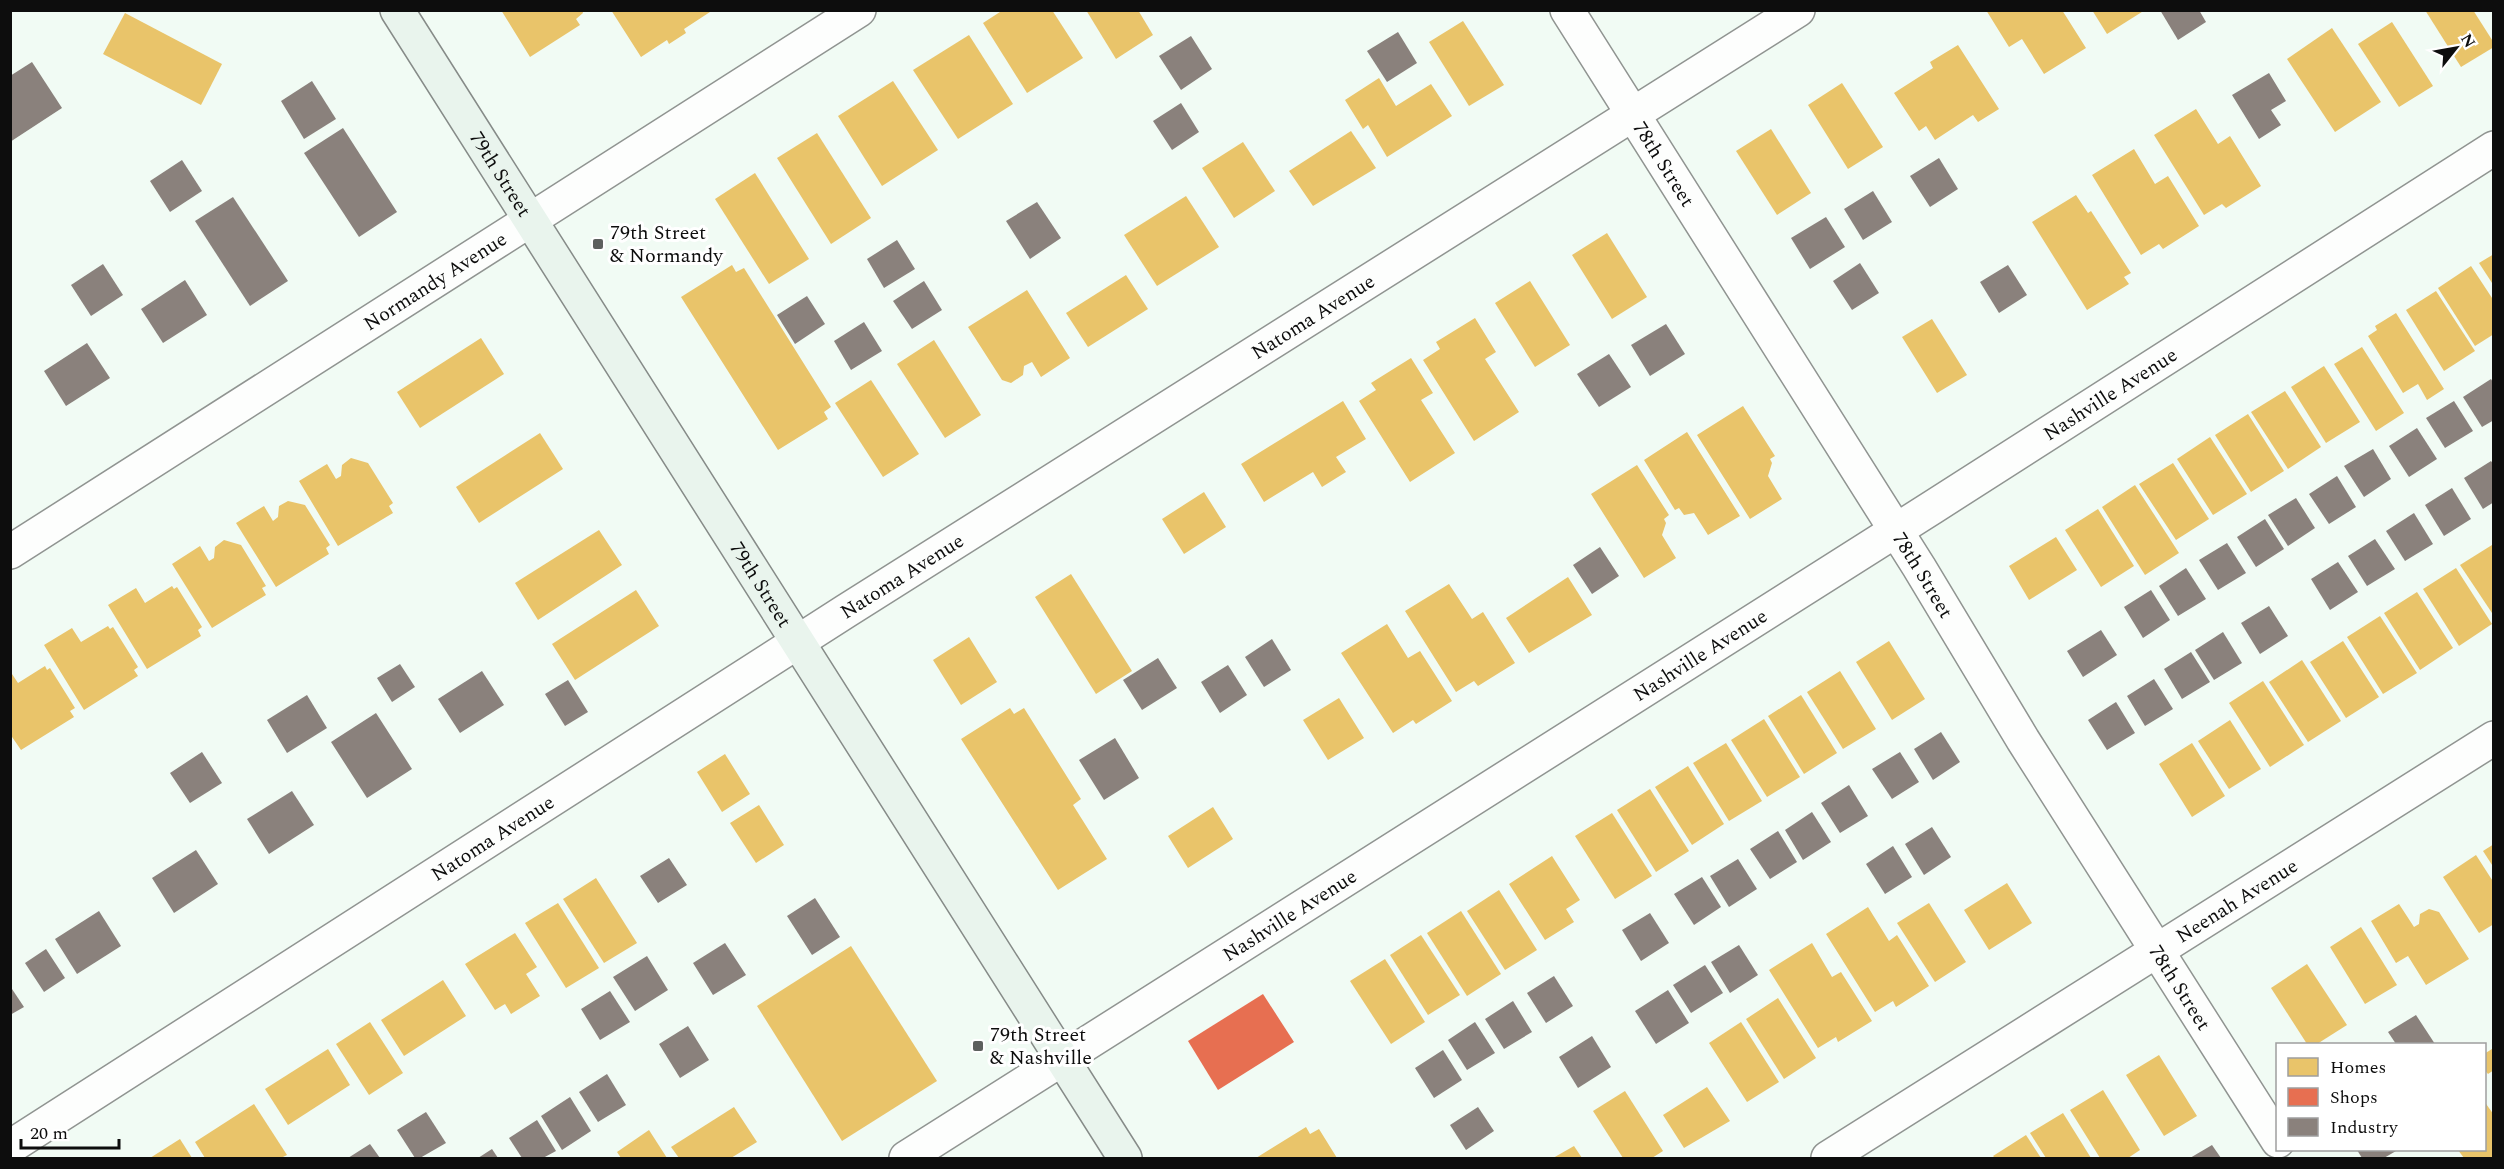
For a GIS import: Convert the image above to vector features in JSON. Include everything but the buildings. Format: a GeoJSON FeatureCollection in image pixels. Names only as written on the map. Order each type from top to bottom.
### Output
{"type":"FeatureCollection","features":[{"type":"Feature","properties":{"kind":"main road","name":"79th Street"},"geometry":{"type":"LineString","coordinates":[[397,10],[1125,1158]]}},
{"type":"Feature","properties":{"kind":"street","name":"Normandy Avenue"},"geometry":{"type":"LineString","coordinates":[[10,552],[859,10]]}},
{"type":"Feature","properties":{"kind":"street","name":"78th Street"},"geometry":{"type":"LineString","coordinates":[[1567,10],[1895,531],[2023,740],[2276,1139]]}},
{"type":"Feature","properties":{"kind":"street","name":"Natoma Avenue"},"geometry":{"type":"LineString","coordinates":[[10,1147],[798,642],[1798,10]]}},
{"type":"Feature","properties":{"kind":"street","name":"Nashville Avenue"},"geometry":{"type":"LineString","coordinates":[[906,1158],[1895,531],[2493,148]]}},
{"type":"Feature","properties":{"kind":"street","name":"Neenah Avenue"},"geometry":{"type":"LineString","coordinates":[[1828,1158],[2493,738]]}},
{"type":"Feature","properties":{"kind":"place","name":"79th Street & Normandy"},"geometry":{"type":"Point","coordinates":[598,244]}},
{"type":"Feature","properties":{"kind":"place","name":"79th Street & Nashville"},"geometry":{"type":"Point","coordinates":[978,1046]}}]}
